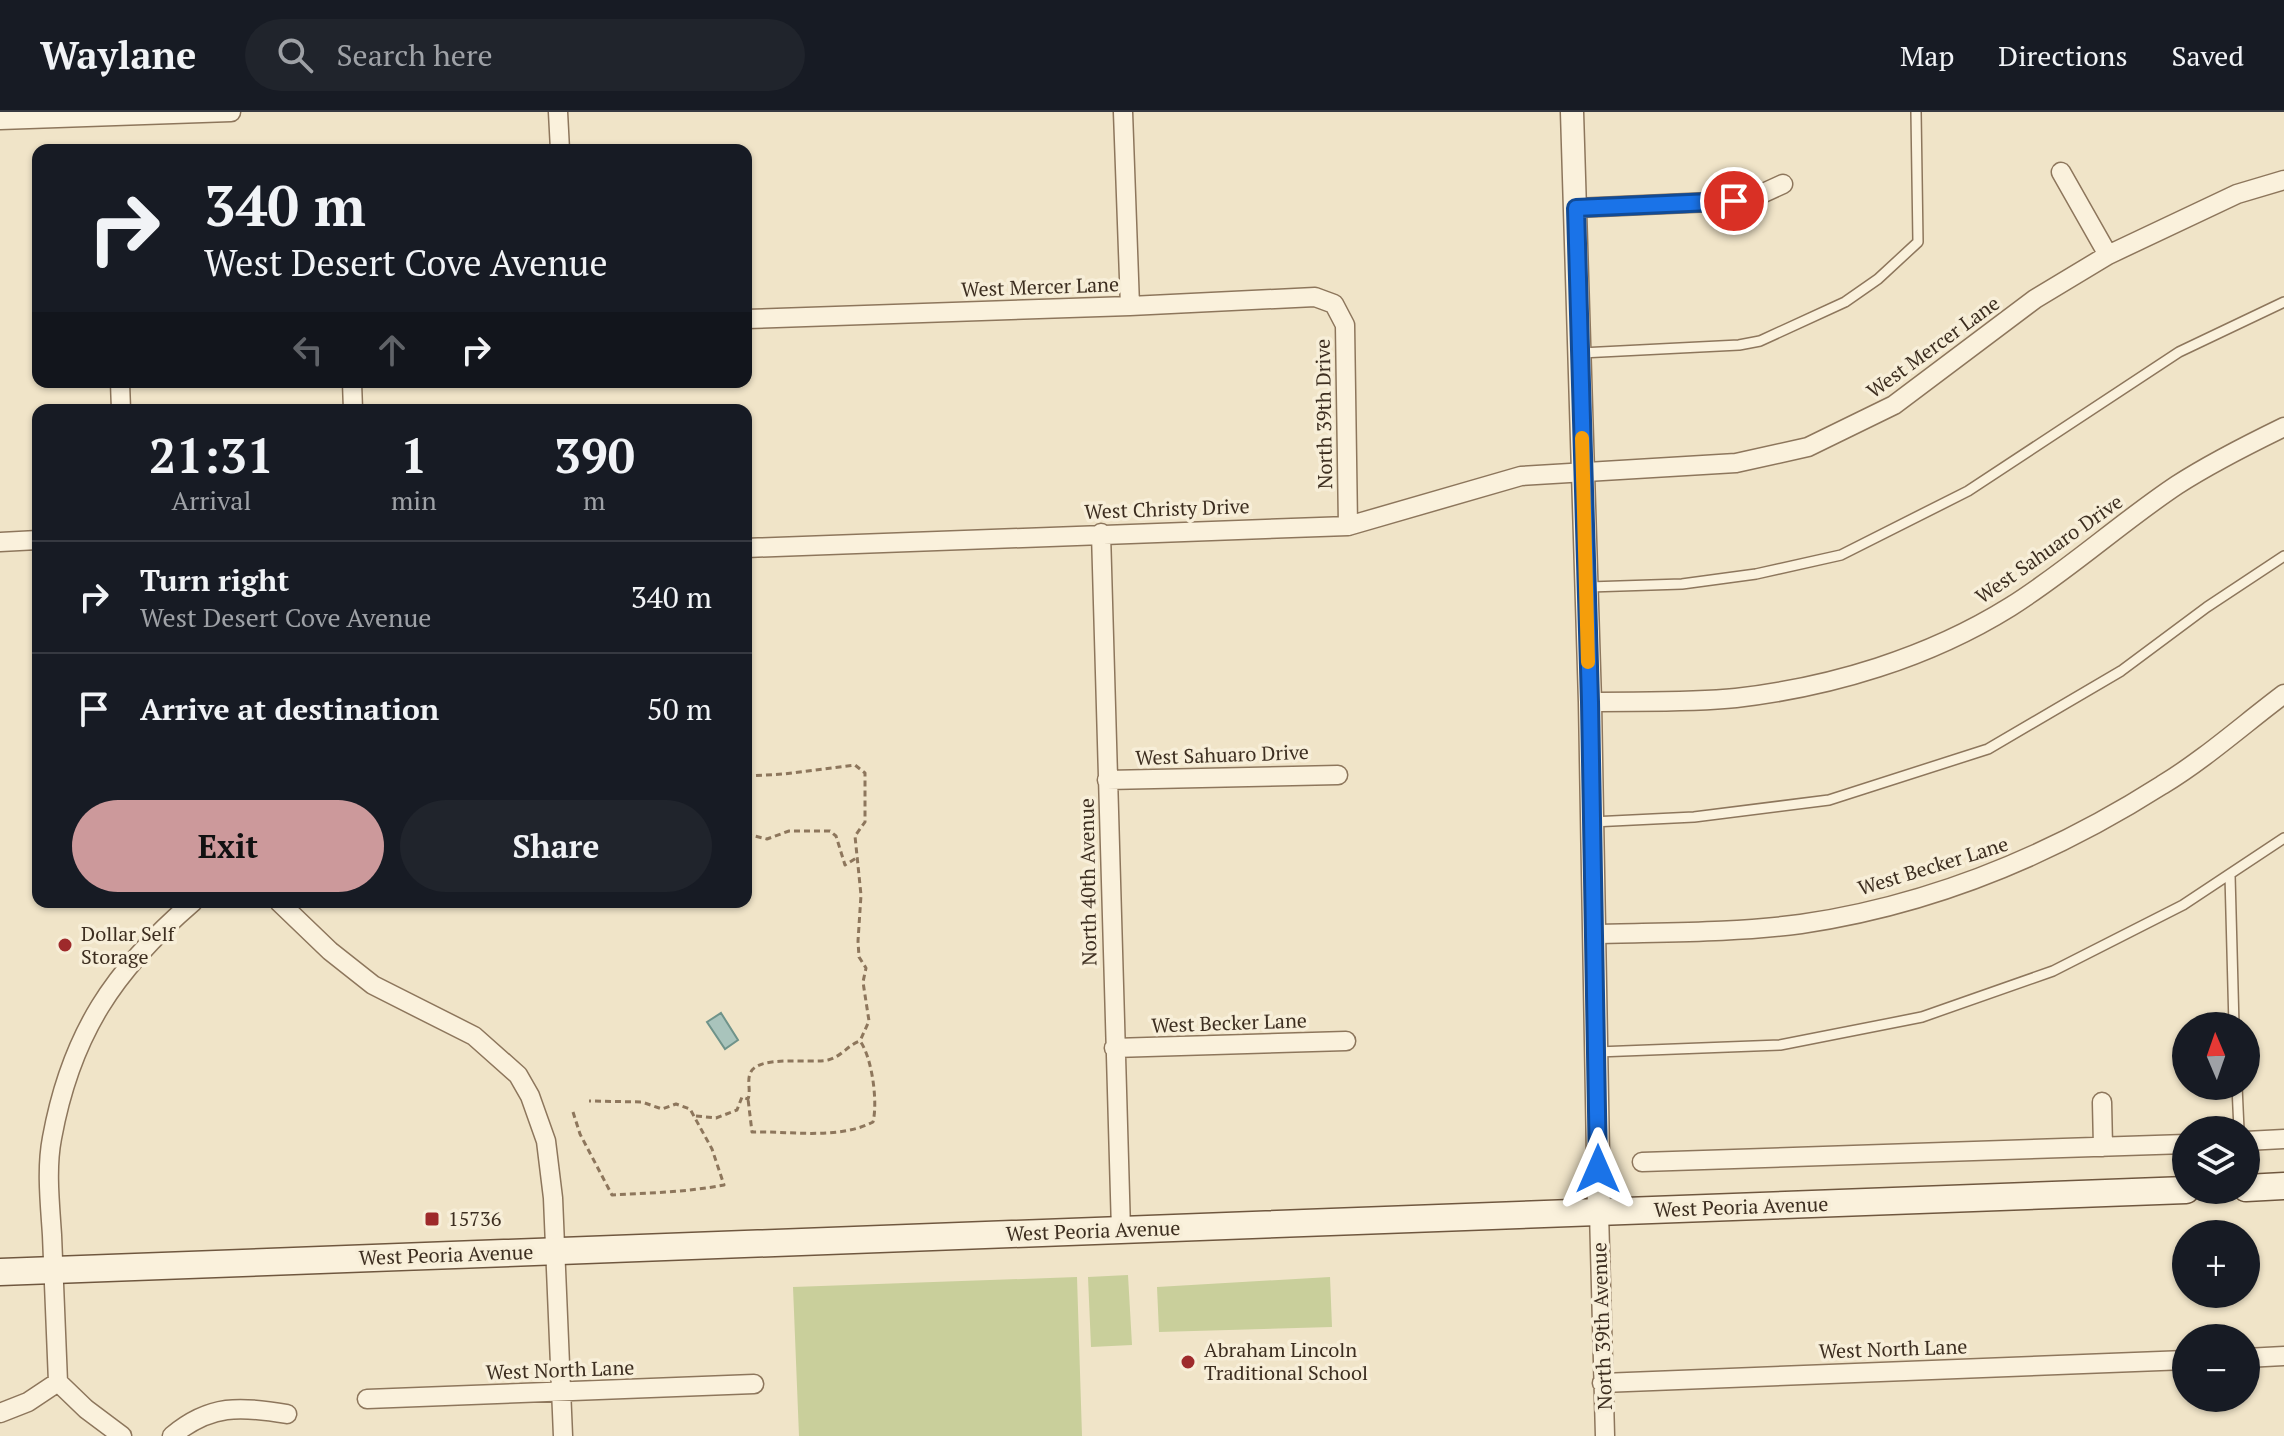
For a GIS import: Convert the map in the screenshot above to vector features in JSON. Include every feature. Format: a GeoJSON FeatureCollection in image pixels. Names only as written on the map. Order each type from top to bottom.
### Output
{"type":"FeatureCollection","features":[{"type":"Feature","properties":{"kind":"main road"},"geometry":{"type":"LineString","coordinates":[[2260,1187],[2284,1186]]}},
{"type":"Feature","properties":{"kind":"main road","name":"West Peoria Avenue"},"geometry":{"type":"LineString","coordinates":[[0,1272],[2172,1191]]}},
{"type":"Feature","properties":{"kind":"street"},"geometry":{"type":"LineString","coordinates":[[0,120],[231,112]]}},
{"type":"Feature","properties":{"kind":"street"},"geometry":{"type":"LineString","coordinates":[[558,112],[560,144]]}},
{"type":"Feature","properties":{"kind":"street"},"geometry":{"type":"LineString","coordinates":[[1123,112],[1130,306]]}},
{"type":"Feature","properties":{"kind":"street","name":"North 39th Avenue"},"geometry":{"type":"LineString","coordinates":[[1572,112],[1590,702],[1605,1436]]}},
{"type":"Feature","properties":{"kind":"street"},"geometry":{"type":"LineString","coordinates":[[2061,172],[2108,255]]}},
{"type":"Feature","properties":{"kind":"street","name":"West Mercer Lane"},"geometry":{"type":"LineString","coordinates":[[1583,471],[1736,463],[1808,447],[1894,405],[2035,299],[2108,255],[2237,194],[2284,180]]}},
{"type":"Feature","properties":{"kind":"street"},"geometry":{"type":"LineString","coordinates":[[1576,208],[1734,201],[1759,195],[1783,184]]}},
{"type":"Feature","properties":{"kind":"street","name":"West Mercer Lane"},"geometry":{"type":"LineString","coordinates":[[752,319],[1315,297],[1334,304]]}},
{"type":"Feature","properties":{"kind":"street","name":"North 39th Drive"},"geometry":{"type":"LineString","coordinates":[[1334,304],[1345,325],[1348,526]]}},
{"type":"Feature","properties":{"kind":"street","name":"West Sahuaro Drive"},"geometry":{"type":"LineString","coordinates":[[1590,702],[1732,698],[1789,691],[1860,673],[1914,654],[1966,632],[2009,607],[2176,486],[2244,446],[2284,427]]}},
{"type":"Feature","properties":{"kind":"street","name":"West Christy Drive"},"geometry":{"type":"LineString","coordinates":[[752,548],[1348,526],[1521,476],[1583,471]]}},
{"type":"Feature","properties":{"kind":"street","name":"North 40th Avenue"},"geometry":{"type":"LineString","coordinates":[[1101,533],[1121,1230]]}},
{"type":"Feature","properties":{"kind":"street"},"geometry":{"type":"LineString","coordinates":[[0,542],[32,540]]}},
{"type":"Feature","properties":{"kind":"street","name":"West Becker Lane"},"geometry":{"type":"LineString","coordinates":[[1595,934],[1732,931],[1801,924],[1870,911],[1947,889],[2019,863],[2090,829],[2166,783],[2284,694]]}},
{"type":"Feature","properties":{"kind":"street","name":"West Sahuaro Drive"},"geometry":{"type":"LineString","coordinates":[[1107,780],[1338,775]]}},
{"type":"Feature","properties":{"kind":"street"},"geometry":{"type":"LineString","coordinates":[[122,1436],[86,1409],[58,1382],[51,1140],[68,1072],[95,1011],[152,937],[186,908]]}},
{"type":"Feature","properties":{"kind":"street"},"geometry":{"type":"LineString","coordinates":[[285,908],[330,951],[373,985],[474,1036],[518,1075],[530,1096],[546,1141],[556,1251],[563,1436]]}},
{"type":"Feature","properties":{"kind":"street","name":"West Becker Lane"},"geometry":{"type":"LineString","coordinates":[[1114,1048],[1346,1041]]}},
{"type":"Feature","properties":{"kind":"street"},"geometry":{"type":"LineString","coordinates":[[2102,1102],[2103,1147]]}},
{"type":"Feature","properties":{"kind":"street"},"geometry":{"type":"LineString","coordinates":[[2260,1140],[2284,1139]]}},
{"type":"Feature","properties":{"kind":"street"},"geometry":{"type":"LineString","coordinates":[[1642,1162],[2172,1145]]}},
{"type":"Feature","properties":{"kind":"street"},"geometry":{"type":"LineString","coordinates":[[2260,1357],[2284,1356]]}},
{"type":"Feature","properties":{"kind":"street","name":"West North Lane"},"geometry":{"type":"LineString","coordinates":[[1602,1383],[2172,1361]]}},
{"type":"Feature","properties":{"kind":"street"},"geometry":{"type":"LineString","coordinates":[[0,1413],[28,1402],[58,1382]]}},
{"type":"Feature","properties":{"kind":"street","name":"West North Lane"},"geometry":{"type":"LineString","coordinates":[[367,1399],[754,1384]]}},
{"type":"Feature","properties":{"kind":"street"},"geometry":{"type":"LineString","coordinates":[[172,1436],[186,1424],[213,1412],[245,1407],[287,1414]]}},
{"type":"Feature","properties":{"kind":"lane"},"geometry":{"type":"LineString","coordinates":[[1581,353],[1739,345],[1760,341],[1845,302],[1878,279],[1918,242],[1916,112]]}},
{"type":"Feature","properties":{"kind":"lane"},"geometry":{"type":"LineString","coordinates":[[1585,588],[1682,584],[1756,574],[1841,555],[1968,491],[2179,352],[2284,302]]}},
{"type":"Feature","properties":{"kind":"lane"},"geometry":{"type":"LineString","coordinates":[[1592,822],[1694,817],[1829,800],[1988,749],[2121,671],[2207,607],[2284,556]]}},
{"type":"Feature","properties":{"kind":"lane"},"geometry":{"type":"LineString","coordinates":[[1597,1052],[1780,1045],[1922,1017],[2053,971],[2183,905],[2284,838]]}},
{"type":"Feature","properties":{"kind":"lane"},"geometry":{"type":"LineString","coordinates":[[2230,875],[2234,1012]]}},
{"type":"Feature","properties":{"kind":"path"},"geometry":{"type":"LineString","coordinates":[[752,775],[857,766],[865,773],[865,822],[855,836],[861,895],[859,957],[866,968],[863,982],[869,1021],[860,1041],[838,1058],[824,1062],[789,1059],[757,1066],[750,1071],[748,1099],[752,1132],[838,1132],[873,1122],[877,1108],[871,1068],[860,1041]]}},
{"type":"Feature","properties":{"kind":"path"},"geometry":{"type":"LineString","coordinates":[[752,835],[767,839],[789,831],[830,831],[836,836],[845,865],[859,857]]}},
{"type":"Feature","properties":{"kind":"path"},"geometry":{"type":"LineString","coordinates":[[696,1116],[718,1117],[737,1110],[742,1097],[748,1099]]}},
{"type":"Feature","properties":{"kind":"path"},"geometry":{"type":"LineString","coordinates":[[573,1112],[580,1134],[612,1195],[700,1191],[724,1185],[712,1149],[690,1109],[676,1104],[662,1109],[642,1102],[589,1101]]}},
{"type":"Feature","properties":{"kind":"green space"},"geometry":{"type":"Polygon","coordinates":[[[1128,1275],[1132,1345],[1091,1347],[1088,1277],[1128,1275]]]}},
{"type":"Feature","properties":{"kind":"green space"},"geometry":{"type":"Polygon","coordinates":[[[1077,1277],[1082,1436],[799,1436],[793,1287],[1077,1277]]]}},
{"type":"Feature","properties":{"kind":"green space"},"geometry":{"type":"Polygon","coordinates":[[[1330,1277],[1332,1327],[1159,1332],[1157,1287],[1330,1277]]]}},
{"type":"Feature","properties":{"kind":"water"},"geometry":{"type":"Polygon","coordinates":[[[721,1013],[738,1040],[725,1049],[707,1022],[721,1013]]]}},
{"type":"Feature","properties":{"kind":"slow traffic"},"geometry":{"type":"LineString","coordinates":[[1582,438],[1588,662]]}},
{"type":"Feature","properties":{"kind":"place","name":"Dollar Self Storage"},"geometry":{"type":"Point","coordinates":[65,945]}},
{"type":"Feature","properties":{"kind":"place","name":"15736"},"geometry":{"type":"Point","coordinates":[432,1219]}},
{"type":"Feature","properties":{"kind":"place","name":"Abraham Lincoln Traditional School"},"geometry":{"type":"Point","coordinates":[1188,1362]}},
{"type":"Feature","properties":{"kind":"route"},"geometry":{"type":"LineString","coordinates":[[1598,1169],[1590,702],[1576,208],[1734,201]]}}]}
